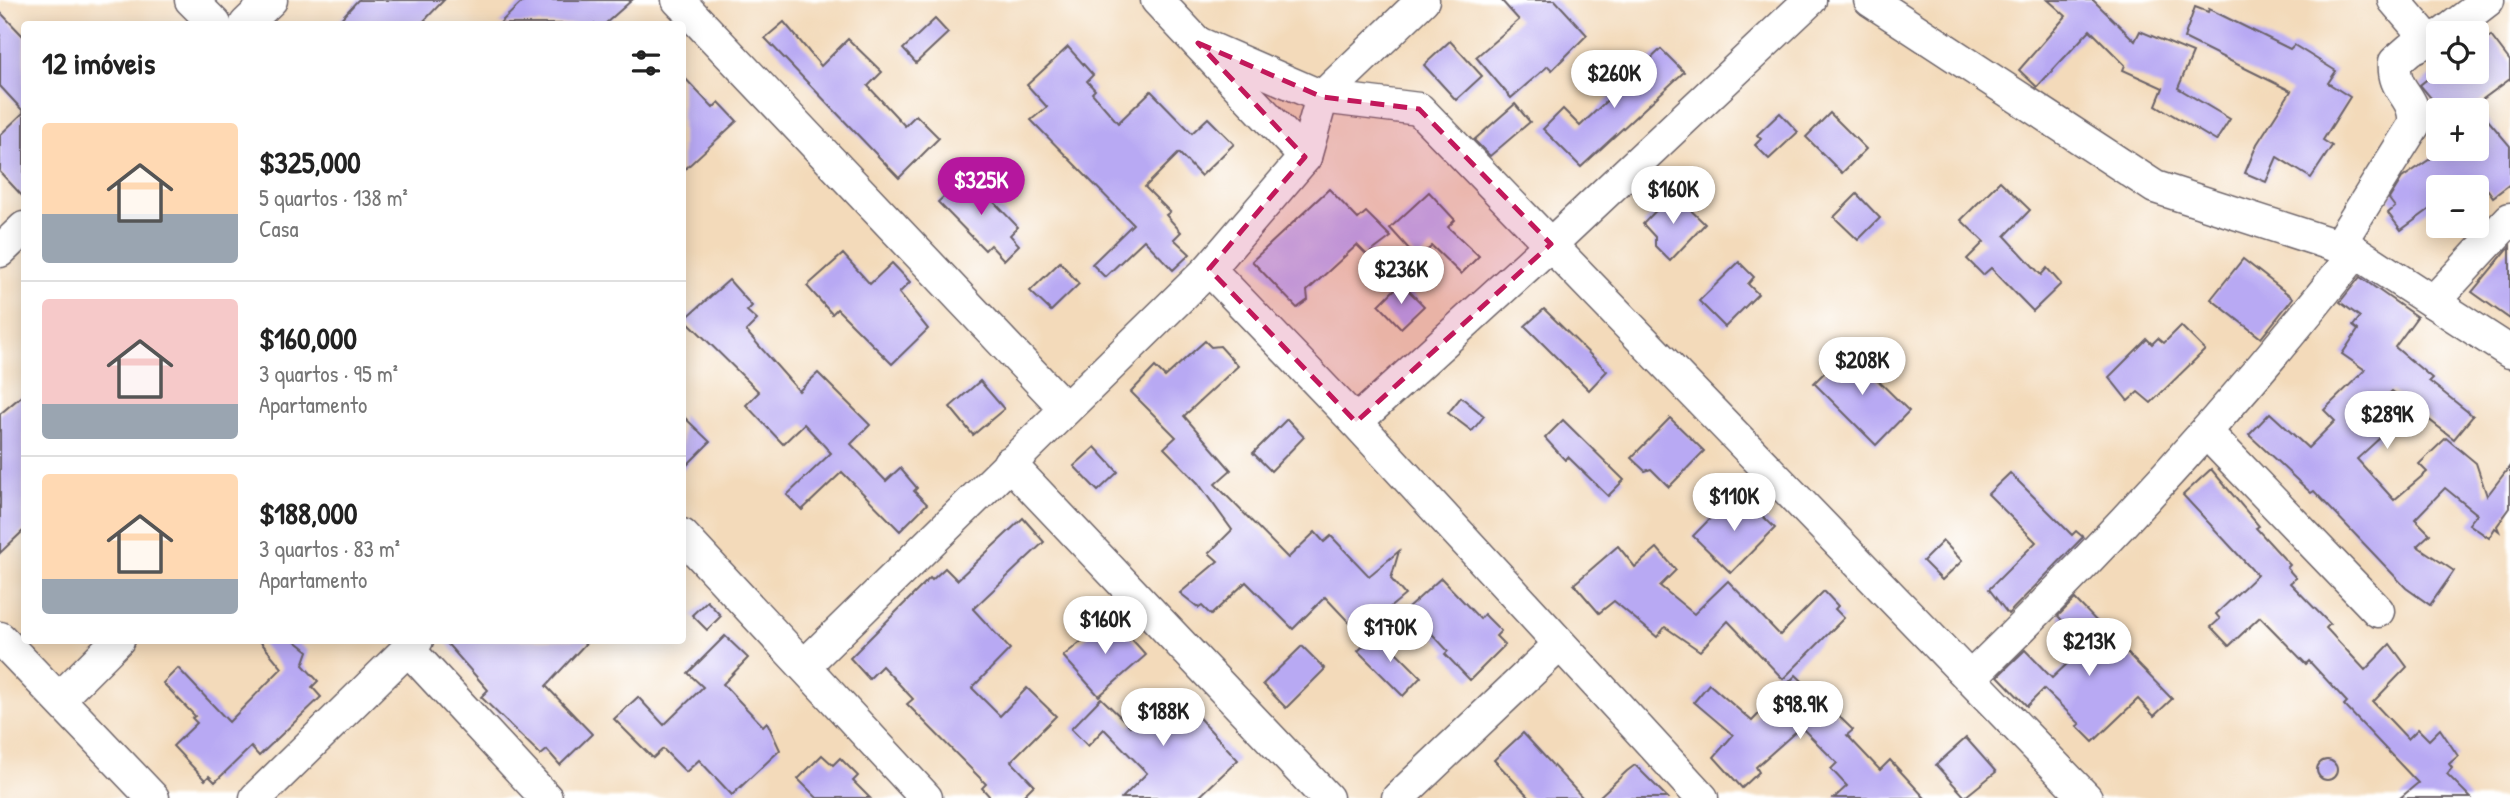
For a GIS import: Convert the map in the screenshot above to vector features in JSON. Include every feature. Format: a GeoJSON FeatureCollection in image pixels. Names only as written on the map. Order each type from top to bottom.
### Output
{"type":"FeatureCollection","features":[{"type":"Feature","properties":{"kind":"street"},"geometry":{"type":"LineString","coordinates":[[191,0],[212,21]]}},
{"type":"Feature","properties":{"kind":"street"},"geometry":{"type":"LineString","coordinates":[[249,21],[271,0]]}},
{"type":"Feature","properties":{"kind":"street"},"geometry":{"type":"LineString","coordinates":[[678,0],[1065,408]]}},
{"type":"Feature","properties":{"kind":"street"},"geometry":{"type":"LineString","coordinates":[[1157,0],[1305,157]]}},
{"type":"Feature","properties":{"kind":"street"},"geometry":{"type":"LineString","coordinates":[[804,666],[1209,269],[1305,157],[1322,97],[1423,0]]}},
{"type":"Feature","properties":{"kind":"street"},"geometry":{"type":"LineString","coordinates":[[1356,422],[1551,244],[1810,0]]}},
{"type":"Feature","properties":{"kind":"street"},"geometry":{"type":"LineString","coordinates":[[1870,0],[2155,187],[2347,249],[2510,352]]}},
{"type":"Feature","properties":{"kind":"street"},"geometry":{"type":"LineString","coordinates":[[2394,0],[2426,28]]}},
{"type":"Feature","properties":{"kind":"street"},"geometry":{"type":"LineString","coordinates":[[2459,21],[2488,0]]}},
{"type":"Feature","properties":{"kind":"street"},"geometry":{"type":"LineString","coordinates":[[1198,43],[1322,97],[1419,108],[2085,798]]}},
{"type":"Feature","properties":{"kind":"street"},"geometry":{"type":"LineString","coordinates":[[1971,677],[2073,579],[2271,359],[2347,249],[2350,222],[2414,125],[2416,109],[2394,76],[2395,62],[2426,44]]}},
{"type":"Feature","properties":{"kind":"street"},"geometry":{"type":"LineString","coordinates":[[2433,302],[2510,219]]}},
{"type":"Feature","properties":{"kind":"street"},"geometry":{"type":"LineString","coordinates":[[1209,269],[1356,422],[1702,798]]}},
{"type":"Feature","properties":{"kind":"street"},"geometry":{"type":"LineString","coordinates":[[2206,432],[2378,611]]}},
{"type":"Feature","properties":{"kind":"street"},"geometry":{"type":"LineString","coordinates":[[1009,463],[1327,798]]}},
{"type":"Feature","properties":{"kind":"street"},"geometry":{"type":"LineString","coordinates":[[686,538],[926,798]]}},
{"type":"Feature","properties":{"kind":"street"},"geometry":{"type":"LineString","coordinates":[[0,639],[60,698],[153,798]]}},
{"type":"Feature","properties":{"kind":"street"},"geometry":{"type":"LineString","coordinates":[[60,698],[114,644]]}},
{"type":"Feature","properties":{"kind":"street"},"geometry":{"type":"LineString","coordinates":[[256,798],[413,645],[546,798]]}},
{"type":"Feature","properties":{"kind":"street"},"geometry":{"type":"LineString","coordinates":[[1398,798],[1559,645]]}},
{"type":"Feature","properties":{"kind":"highlighted area"},"geometry":{"type":"Polygon","coordinates":[[[1198,43],[1322,97],[1419,109],[1551,244],[1356,422],[1209,269],[1305,157],[1198,43]]]}},
{"type":"Feature","properties":{"kind":"building"},"geometry":{"type":"Polygon","coordinates":[[[358,0],[444,0],[424,21],[339,21],[358,0]]]}},
{"type":"Feature","properties":{"kind":"building"},"geometry":{"type":"Polygon","coordinates":[[[524,0],[632,0],[608,21],[502,21],[524,0]]]}},
{"type":"Feature","properties":{"kind":"building"},"geometry":{"type":"Polygon","coordinates":[[[1501,0],[1555,0],[1587,35],[1552,70],[1548,66],[1511,98],[1476,57],[1519,20],[1501,0]]]}},
{"type":"Feature","properties":{"kind":"building"},"geometry":{"type":"Polygon","coordinates":[[[2048,0],[2093,0],[2135,41],[2140,31],[2193,53],[2178,88],[2230,119],[2216,141],[2156,105],[2163,88],[2123,70],[2125,65],[2090,30],[2037,87],[2019,70],[2066,16],[2048,0]]]}},
{"type":"Feature","properties":{"kind":"building"},"geometry":{"type":"Polygon","coordinates":[[[2195,7],[2208,12],[2209,9],[2290,49],[2294,45],[2336,71],[2328,83],[2350,97],[2323,140],[2332,146],[2311,178],[2277,157],[2266,182],[2245,173],[2257,144],[2291,91],[2184,38],[2195,7]]]}},
{"type":"Feature","properties":{"kind":"building"},"geometry":{"type":"Polygon","coordinates":[[[0,12],[21,34],[21,109],[0,86],[0,12]]]}},
{"type":"Feature","properties":{"kind":"building"},"geometry":{"type":"Polygon","coordinates":[[[935,19],[948,33],[916,63],[903,49],[935,19]]]}},
{"type":"Feature","properties":{"kind":"building"},"geometry":{"type":"Polygon","coordinates":[[[784,22],[821,66],[848,39],[882,72],[868,86],[905,126],[916,115],[939,138],[899,178],[765,38],[784,22]]]}},
{"type":"Feature","properties":{"kind":"building"},"geometry":{"type":"Polygon","coordinates":[[[2491,36],[2510,61],[2510,79],[2484,98],[2431,98],[2420,85],[2426,80],[2426,84],[2489,84],[2491,36]]]}},
{"type":"Feature","properties":{"kind":"building"},"geometry":{"type":"Polygon","coordinates":[[[1450,41],[1482,76],[1456,100],[1424,65],[1450,41]]]}},
{"type":"Feature","properties":{"kind":"building"},"geometry":{"type":"Polygon","coordinates":[[[1068,47],[1093,75],[1087,81],[1095,90],[1092,93],[1118,123],[1151,91],[1192,133],[1208,118],[1234,144],[1201,176],[1179,153],[1145,187],[1170,212],[1166,215],[1181,232],[1174,239],[1190,254],[1173,270],[1144,240],[1105,277],[1092,264],[1133,224],[1031,120],[1047,107],[1027,85],[1068,47]]]}},
{"type":"Feature","properties":{"kind":"building"},"geometry":{"type":"Polygon","coordinates":[[[1661,49],[1684,72],[1581,167],[1543,129],[1563,109],[1580,126],[1661,49]]]}},
{"type":"Feature","properties":{"kind":"building"},"geometry":{"type":"Polygon","coordinates":[[[686,79],[713,108],[719,102],[737,121],[686,168],[686,79]]]}},
{"type":"Feature","properties":{"kind":"building"},"geometry":{"type":"Polygon","coordinates":[[[1515,104],[1530,122],[1490,156],[1474,140],[1515,104]]]}},
{"type":"Feature","properties":{"kind":"building"},"geometry":{"type":"Polygon","coordinates":[[[1780,113],[1798,132],[1769,159],[1755,145],[1761,139],[1757,135],[1780,113]]]}},
{"type":"Feature","properties":{"kind":"building"},"geometry":{"type":"Polygon","coordinates":[[[1830,113],[1866,149],[1842,173],[1806,137],[1830,113]]]}},
{"type":"Feature","properties":{"kind":"building"},"geometry":{"type":"Polygon","coordinates":[[[21,115],[21,195],[0,172],[0,135],[21,115]]]}},
{"type":"Feature","properties":{"kind":"building"},"geometry":{"type":"Polygon","coordinates":[[[2489,121],[2510,146],[2510,184],[2493,197],[2489,191],[2489,175],[2426,175],[2426,212],[2401,230],[2388,213],[2395,207],[2389,199],[2402,178],[2427,161],[2489,161],[2489,121]]]}},
{"type":"Feature","properties":{"kind":"building"},"geometry":{"type":"Polygon","coordinates":[[[968,175],[1018,227],[1010,235],[1019,245],[1004,260],[990,245],[985,250],[938,202],[968,175]]]}},
{"type":"Feature","properties":{"kind":"building"},"geometry":{"type":"Polygon","coordinates":[[[2000,181],[2030,210],[2005,236],[2041,275],[2047,268],[2061,284],[2033,311],[1991,268],[1983,275],[1967,259],[1984,242],[1961,220],[2000,181]]]}},
{"type":"Feature","properties":{"kind":"building"},"geometry":{"type":"Polygon","coordinates":[[[1329,189],[1358,219],[1366,212],[1391,237],[1367,255],[1357,245],[1307,291],[1308,300],[1297,308],[1252,261],[1329,189]]]}},
{"type":"Feature","properties":{"kind":"building"},"geometry":{"type":"Polygon","coordinates":[[[1429,192],[1455,220],[1448,227],[1479,256],[1461,274],[1432,246],[1418,259],[1390,228],[1429,192]]]}},
{"type":"Feature","properties":{"kind":"building"},"geometry":{"type":"Polygon","coordinates":[[[1673,193],[1705,224],[1670,261],[1655,246],[1655,237],[1643,224],[1673,193]]]}},
{"type":"Feature","properties":{"kind":"building"},"geometry":{"type":"Polygon","coordinates":[[[1857,194],[1880,218],[1858,240],[1834,217],[1857,194]]]}},
{"type":"Feature","properties":{"kind":"building"},"geometry":{"type":"Polygon","coordinates":[[[2510,246],[2510,319],[2472,292],[2510,246]]]}},
{"type":"Feature","properties":{"kind":"building"},"geometry":{"type":"Polygon","coordinates":[[[843,254],[870,284],[892,263],[910,282],[899,293],[928,329],[892,364],[837,309],[832,314],[807,286],[843,254]]]}},
{"type":"Feature","properties":{"kind":"building"},"geometry":{"type":"Polygon","coordinates":[[[2243,259],[2293,298],[2261,338],[2211,299],[2243,259]]]}},
{"type":"Feature","properties":{"kind":"building"},"geometry":{"type":"Polygon","coordinates":[[[1060,262],[1079,284],[1051,311],[1030,291],[1060,262]]]}},
{"type":"Feature","properties":{"kind":"building"},"geometry":{"type":"Polygon","coordinates":[[[1739,262],[1754,277],[1748,284],[1758,294],[1725,327],[1699,301],[1739,262]]]}},
{"type":"Feature","properties":{"kind":"building"},"geometry":{"type":"Polygon","coordinates":[[[2360,277],[2417,317],[2395,347],[2432,378],[2429,381],[2473,416],[2454,439],[2392,391],[2364,417],[2381,437],[2357,459],[2394,500],[2427,472],[2419,464],[2446,438],[2476,463],[2487,496],[2510,466],[2510,508],[2497,526],[2499,531],[2495,528],[2489,538],[2469,524],[2477,514],[2445,488],[2415,519],[2430,534],[2417,546],[2454,571],[2430,605],[2406,588],[2314,491],[2311,493],[2249,435],[2270,413],[2308,448],[2335,421],[2324,410],[2365,370],[2342,354],[2358,330],[2353,326],[2360,317],[2340,302],[2360,277]]]}},
{"type":"Feature","properties":{"kind":"building"},"geometry":{"type":"Polygon","coordinates":[[[729,280],[752,306],[747,311],[757,320],[746,331],[799,391],[818,373],[870,425],[851,444],[886,481],[900,468],[917,488],[914,491],[927,504],[900,531],[842,472],[802,510],[787,495],[831,453],[804,424],[783,444],[746,405],[759,392],[686,318],[729,280]]]}},
{"type":"Feature","properties":{"kind":"building"},"geometry":{"type":"Polygon","coordinates":[[[1401,283],[1424,306],[1401,328],[1379,305],[1401,283]]]}},
{"type":"Feature","properties":{"kind":"building"},"geometry":{"type":"Polygon","coordinates":[[[1544,309],[1607,371],[1589,390],[1525,326],[1544,309]]]}},
{"type":"Feature","properties":{"kind":"building"},"geometry":{"type":"Polygon","coordinates":[[[2181,326],[2205,350],[2151,403],[2138,392],[2128,401],[2109,377],[2147,339],[2152,344],[2158,338],[2164,343],[2181,326]]]}},
{"type":"Feature","properties":{"kind":"building"},"geometry":{"type":"Polygon","coordinates":[[[1205,341],[1211,347],[1220,346],[1238,366],[1184,416],[1231,470],[1215,484],[1288,558],[1315,532],[1324,542],[1331,536],[1369,576],[1399,551],[1391,579],[1405,595],[1359,633],[1325,597],[1293,629],[1246,582],[1211,615],[1202,606],[1199,608],[1180,593],[1218,561],[1209,553],[1232,530],[1198,483],[1164,448],[1176,437],[1131,392],[1155,367],[1165,377],[1205,341]]]}},
{"type":"Feature","properties":{"kind":"building"},"geometry":{"type":"Polygon","coordinates":[[[1847,350],[1909,411],[1876,445],[1814,383],[1847,350]]]}},
{"type":"Feature","properties":{"kind":"building"},"geometry":{"type":"Polygon","coordinates":[[[980,381],[1004,409],[973,435],[950,407],[980,381]]]}},
{"type":"Feature","properties":{"kind":"building"},"geometry":{"type":"Polygon","coordinates":[[[21,396],[21,533],[0,553],[0,414],[21,396]]]}},
{"type":"Feature","properties":{"kind":"building"},"geometry":{"type":"Polygon","coordinates":[[[1461,397],[1484,416],[1472,431],[1448,413],[1461,397]]]}},
{"type":"Feature","properties":{"kind":"building"},"geometry":{"type":"Polygon","coordinates":[[[1670,418],[1704,451],[1669,487],[1651,469],[1645,471],[1631,458],[1670,418]]]}},
{"type":"Feature","properties":{"kind":"building"},"geometry":{"type":"Polygon","coordinates":[[[686,419],[710,442],[686,466],[686,419]]]}},
{"type":"Feature","properties":{"kind":"building"},"geometry":{"type":"Polygon","coordinates":[[[1287,419],[1304,437],[1271,471],[1253,453],[1287,419]]]}},
{"type":"Feature","properties":{"kind":"building"},"geometry":{"type":"Polygon","coordinates":[[[1563,420],[1624,480],[1608,496],[1568,457],[1565,460],[1545,438],[1563,420]]]}},
{"type":"Feature","properties":{"kind":"building"},"geometry":{"type":"Polygon","coordinates":[[[1095,447],[1118,472],[1098,491],[1074,466],[1095,447]]]}},
{"type":"Feature","properties":{"kind":"building"},"geometry":{"type":"Polygon","coordinates":[[[2211,469],[2259,526],[2256,528],[2290,565],[2287,568],[2296,578],[2290,583],[2330,624],[2326,628],[2365,670],[2390,644],[2407,667],[2373,702],[2408,739],[2418,729],[2429,740],[2440,729],[2458,756],[2449,764],[2452,768],[2447,774],[2471,798],[2400,798],[2418,783],[2344,705],[2347,702],[2309,661],[2306,664],[2260,617],[2229,646],[2211,627],[2220,619],[2216,614],[2257,575],[2183,495],[2211,469]]]}},
{"type":"Feature","properties":{"kind":"building"},"geometry":{"type":"Polygon","coordinates":[[[2010,473],[2072,535],[2076,531],[2083,537],[2008,614],[1989,589],[2036,542],[1988,494],[2010,473]]]}},
{"type":"Feature","properties":{"kind":"building"},"geometry":{"type":"Polygon","coordinates":[[[1732,496],[1744,508],[1749,503],[1775,528],[1731,573],[1693,536],[1732,496]]]}},
{"type":"Feature","properties":{"kind":"building"},"geometry":{"type":"Polygon","coordinates":[[[1023,518],[1044,542],[973,609],[1010,649],[972,688],[1000,716],[1027,688],[1056,716],[1011,761],[1034,785],[1021,798],[991,798],[982,788],[986,784],[907,704],[913,699],[882,666],[869,679],[850,658],[930,578],[932,580],[945,568],[957,580],[1023,518]]]}},
{"type":"Feature","properties":{"kind":"building"},"geometry":{"type":"Polygon","coordinates":[[[1943,541],[1962,561],[1942,580],[1923,561],[1943,541]]]}},
{"type":"Feature","properties":{"kind":"building"},"geometry":{"type":"Polygon","coordinates":[[[1618,546],[1635,567],[1657,548],[1676,570],[1660,586],[1694,614],[1728,581],[1780,635],[1824,591],[1838,606],[1835,609],[1844,618],[1783,679],[1728,621],[1700,651],[1665,627],[1657,637],[1614,601],[1599,613],[1574,584],[1618,546]]]}},
{"type":"Feature","properties":{"kind":"building"},"geometry":{"type":"Polygon","coordinates":[[[1441,578],[1480,619],[1484,614],[1501,631],[1496,636],[1505,645],[1470,680],[1445,654],[1448,651],[1408,608],[1441,578]]]}},
{"type":"Feature","properties":{"kind":"building"},"geometry":{"type":"Polygon","coordinates":[[[2075,599],[2172,699],[2154,716],[2138,699],[2093,742],[2077,726],[2080,724],[2044,689],[2027,706],[1998,676],[2025,650],[2052,678],[2086,646],[2058,616],[2075,599]]]}},
{"type":"Feature","properties":{"kind":"building"},"geometry":{"type":"Polygon","coordinates":[[[707,601],[721,616],[707,630],[692,615],[707,601]]]}},
{"type":"Feature","properties":{"kind":"building"},"geometry":{"type":"Polygon","coordinates":[[[1112,617],[1146,655],[1099,696],[1063,656],[1112,617]]]}},
{"type":"Feature","properties":{"kind":"building"},"geometry":{"type":"Polygon","coordinates":[[[1377,633],[1421,677],[1403,696],[1358,651],[1377,633]]]}},
{"type":"Feature","properties":{"kind":"building"},"geometry":{"type":"Polygon","coordinates":[[[725,636],[748,658],[723,684],[763,726],[767,722],[780,750],[732,795],[699,760],[686,772],[663,749],[653,758],[614,719],[638,697],[664,725],[703,687],[688,673],[725,636]]]}},
{"type":"Feature","properties":{"kind":"building"},"geometry":{"type":"Polygon","coordinates":[[[262,644],[299,644],[308,651],[303,665],[318,681],[312,687],[321,697],[259,756],[251,747],[215,782],[209,776],[205,780],[173,746],[197,723],[192,718],[195,716],[163,683],[178,668],[229,722],[282,668],[262,644]]]}},
{"type":"Feature","properties":{"kind":"building"},"geometry":{"type":"Polygon","coordinates":[[[448,644],[585,644],[546,686],[592,734],[560,765],[547,750],[541,755],[481,697],[488,690],[448,644]]]}},
{"type":"Feature","properties":{"kind":"building"},"geometry":{"type":"Polygon","coordinates":[[[1302,646],[1325,669],[1286,708],[1263,684],[1302,646]]]}},
{"type":"Feature","properties":{"kind":"building"},"geometry":{"type":"Polygon","coordinates":[[[1796,675],[1853,730],[1847,735],[1880,770],[1890,760],[1925,798],[1834,798],[1847,786],[1831,769],[1837,763],[1801,727],[1756,767],[1759,772],[1742,788],[1714,757],[1733,735],[1694,702],[1709,684],[1752,721],[1796,675]]]}},
{"type":"Feature","properties":{"kind":"building"},"geometry":{"type":"Polygon","coordinates":[[[1168,695],[1173,700],[1177,696],[1189,707],[1238,760],[1198,798],[1122,798],[1147,773],[1104,729],[1088,746],[1071,729],[1101,698],[1130,726],[1152,704],[1155,708],[1168,695]]]}},
{"type":"Feature","properties":{"kind":"building"},"geometry":{"type":"Polygon","coordinates":[[[1523,733],[1583,798],[1530,798],[1494,760],[1523,733]]]}},
{"type":"Feature","properties":{"kind":"building"},"geometry":{"type":"Polygon","coordinates":[[[1966,738],[1996,772],[1965,797],[1936,765],[1966,738]]]}},
{"type":"Feature","properties":{"kind":"building"},"geometry":{"type":"Polygon","coordinates":[[[822,755],[833,765],[840,758],[858,776],[853,781],[870,798],[817,798],[798,779],[822,755]]]}},
{"type":"Feature","properties":{"kind":"building"},"geometry":{"type":"Polygon","coordinates":[[[2323,760],[2331,760],[2337,770],[2331,780],[2323,780],[2317,774],[2317,766],[2323,760]]]}},
{"type":"Feature","properties":{"kind":"building"},"geometry":{"type":"Polygon","coordinates":[[[1635,765],[1668,798],[1598,798],[1627,771],[1635,765]]]}}]}
